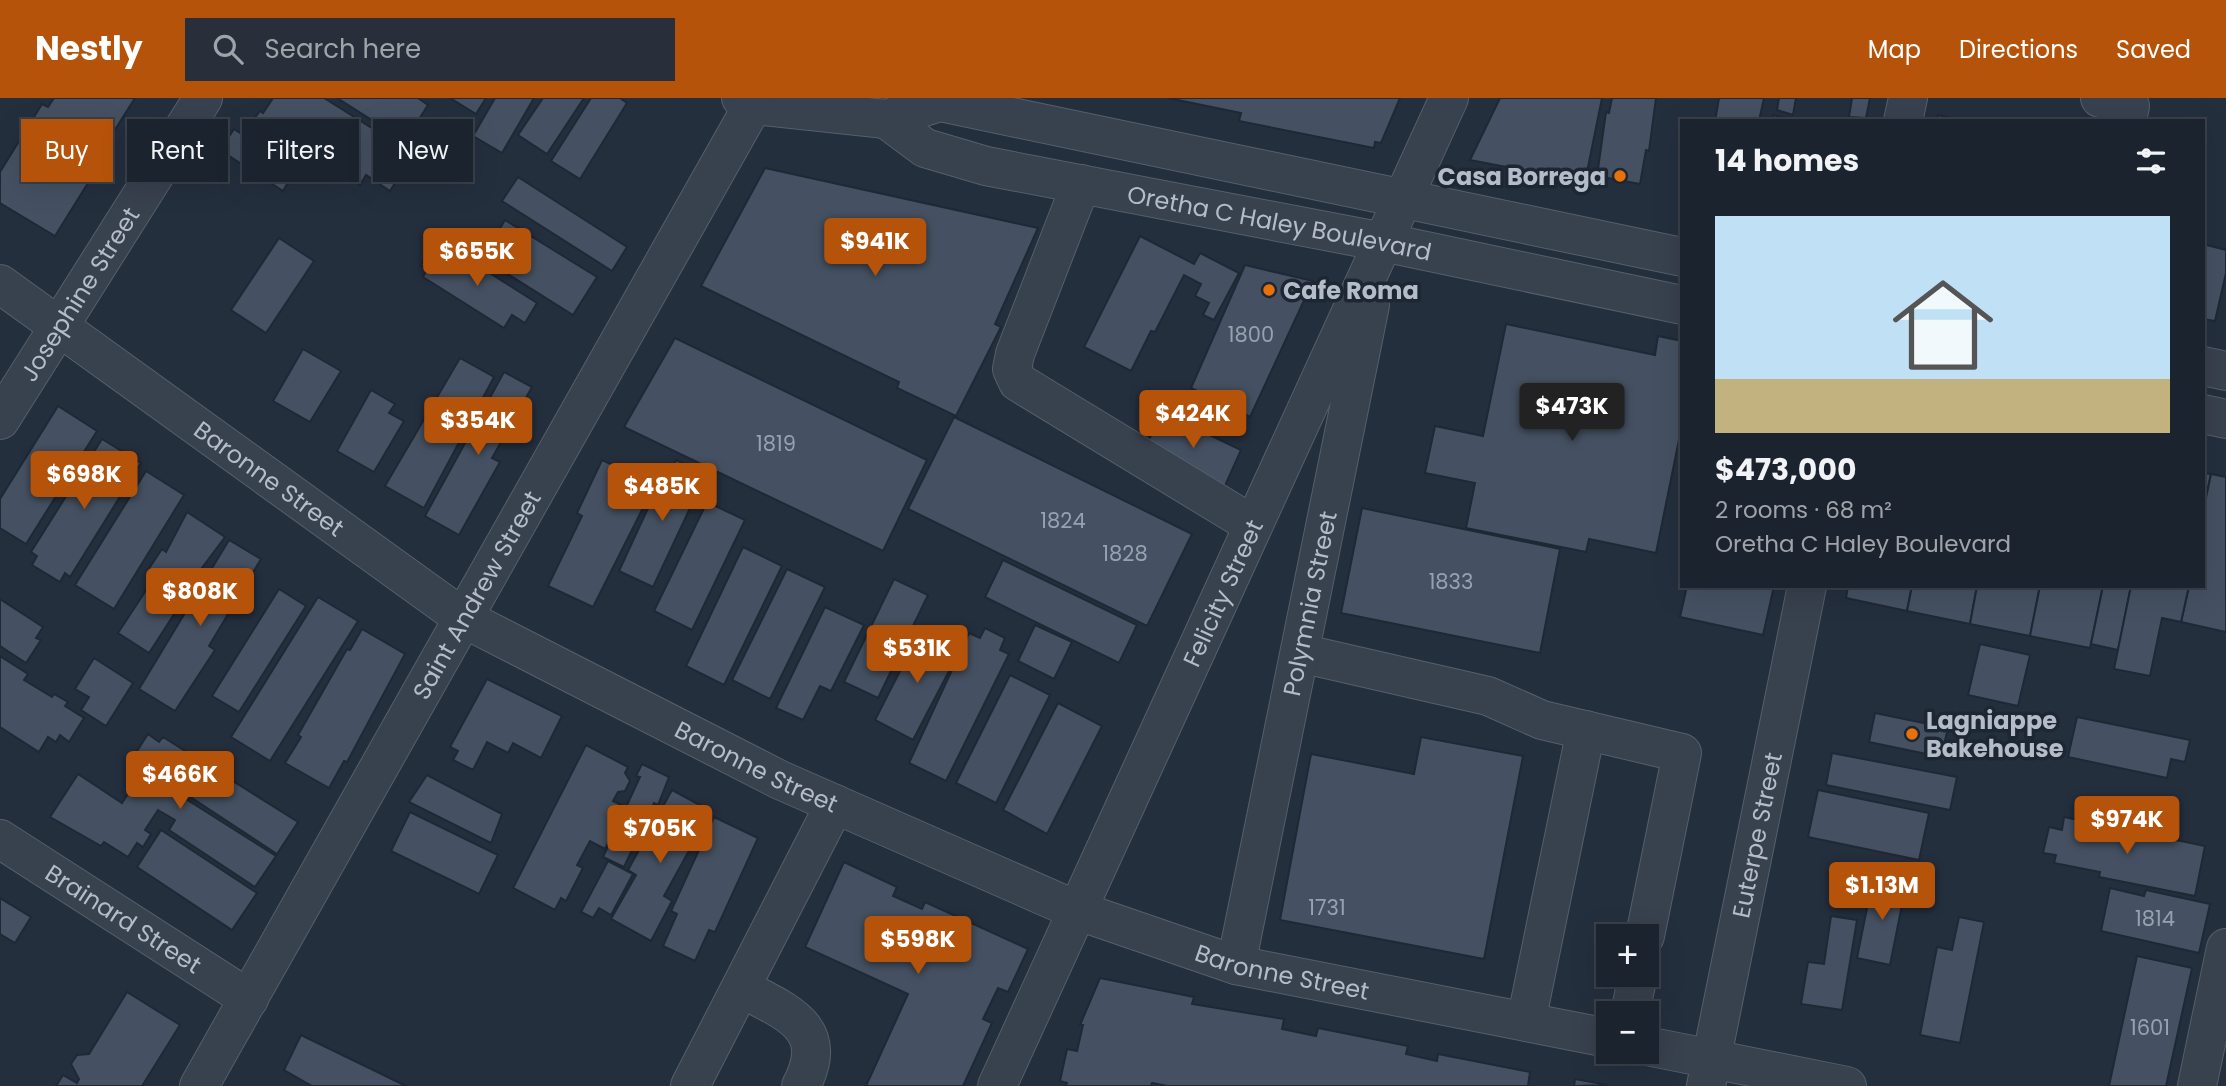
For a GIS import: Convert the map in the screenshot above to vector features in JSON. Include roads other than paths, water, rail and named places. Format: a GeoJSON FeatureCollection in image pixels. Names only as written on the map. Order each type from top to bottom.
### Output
{"type":"FeatureCollection","features":[{"type":"Feature","properties":{"kind":"street","name":"Josephine Street"},"geometry":{"type":"LineString","coordinates":[[0,419],[202,98]]}},
{"type":"Feature","properties":{"kind":"street","name":"Felicity Street"},"geometry":{"type":"LineString","coordinates":[[997,1086],[1449,98]]}},
{"type":"Feature","properties":{"kind":"street"},"geometry":{"type":"LineString","coordinates":[[1903,119],[1908,98]]}},
{"type":"Feature","properties":{"kind":"street"},"geometry":{"type":"LineString","coordinates":[[2100,98],[2130,106],[2127,119]]}},
{"type":"Feature","properties":{"kind":"street","name":"Oretha C Haley Boulevard"},"geometry":{"type":"LineString","coordinates":[[747,102],[892,109],[940,102],[1680,257]]}},
{"type":"Feature","properties":{"kind":"street","name":"Saint Andrew Street"},"geometry":{"type":"LineString","coordinates":[[200,1086],[463,618],[747,102]]}},
{"type":"Feature","properties":{"kind":"street","name":"Oretha C Haley Boulevard"},"geometry":{"type":"LineString","coordinates":[[892,109],[925,148],[986,166],[1383,242],[1680,305]]}},
{"type":"Feature","properties":{"kind":"street"},"geometry":{"type":"LineString","coordinates":[[1081,184],[1015,354],[1012,369],[1018,383],[1253,525]]}},
{"type":"Feature","properties":{"kind":"street","name":"Polymnia Street"},"geometry":{"type":"LineString","coordinates":[[1236,965],[1383,242]]}},
{"type":"Feature","properties":{"kind":"street","name":"Baronne Street"},"geometry":{"type":"LineString","coordinates":[[0,284],[463,618],[780,780],[1076,911],[1236,965],[1596,1036]]}},
{"type":"Feature","properties":{"kind":"street"},"geometry":{"type":"LineString","coordinates":[[2205,366],[2226,371]]}},
{"type":"Feature","properties":{"kind":"street"},"geometry":{"type":"LineString","coordinates":[[2205,414],[2226,419]]}},
{"type":"Feature","properties":{"kind":"street","name":"Euterpe Street"},"geometry":{"type":"LineString","coordinates":[[1708,1072],[1807,588]]}},
{"type":"Feature","properties":{"kind":"street"},"geometry":{"type":"LineString","coordinates":[[1300,653],[1488,696],[1542,720],[1682,753],[1647,924]]}},
{"type":"Feature","properties":{"kind":"street"},"geometry":{"type":"LineString","coordinates":[[1525,1022],[1586,730]]}},
{"type":"Feature","properties":{"kind":"street"},"geometry":{"type":"LineString","coordinates":[[690,1086],[835,804]]}},
{"type":"Feature","properties":{"kind":"street","name":"Brainard Street"},"geometry":{"type":"LineString","coordinates":[[0,839],[249,999]]}},
{"type":"Feature","properties":{"kind":"street"},"geometry":{"type":"LineString","coordinates":[[2197,1086],[2226,948]]}},
{"type":"Feature","properties":{"kind":"street"},"geometry":{"type":"LineString","coordinates":[[741,988],[785,1011],[805,1028],[814,1047],[810,1070],[801,1086]]}},
{"type":"Feature","properties":{"kind":"street"},"geometry":{"type":"LineString","coordinates":[[1659,1051],[1708,1072],[1847,1086]]}},
{"type":"Feature","properties":{"kind":"place","name":"Casa Borrega"},"geometry":{"type":"Point","coordinates":[1620,176]}},
{"type":"Feature","properties":{"kind":"place","name":"Cafe Roma"},"geometry":{"type":"Point","coordinates":[1269,290]}},
{"type":"Feature","properties":{"kind":"place","name":"Lagniappe Bakehouse"},"geometry":{"type":"Point","coordinates":[1912,734]}}]}
